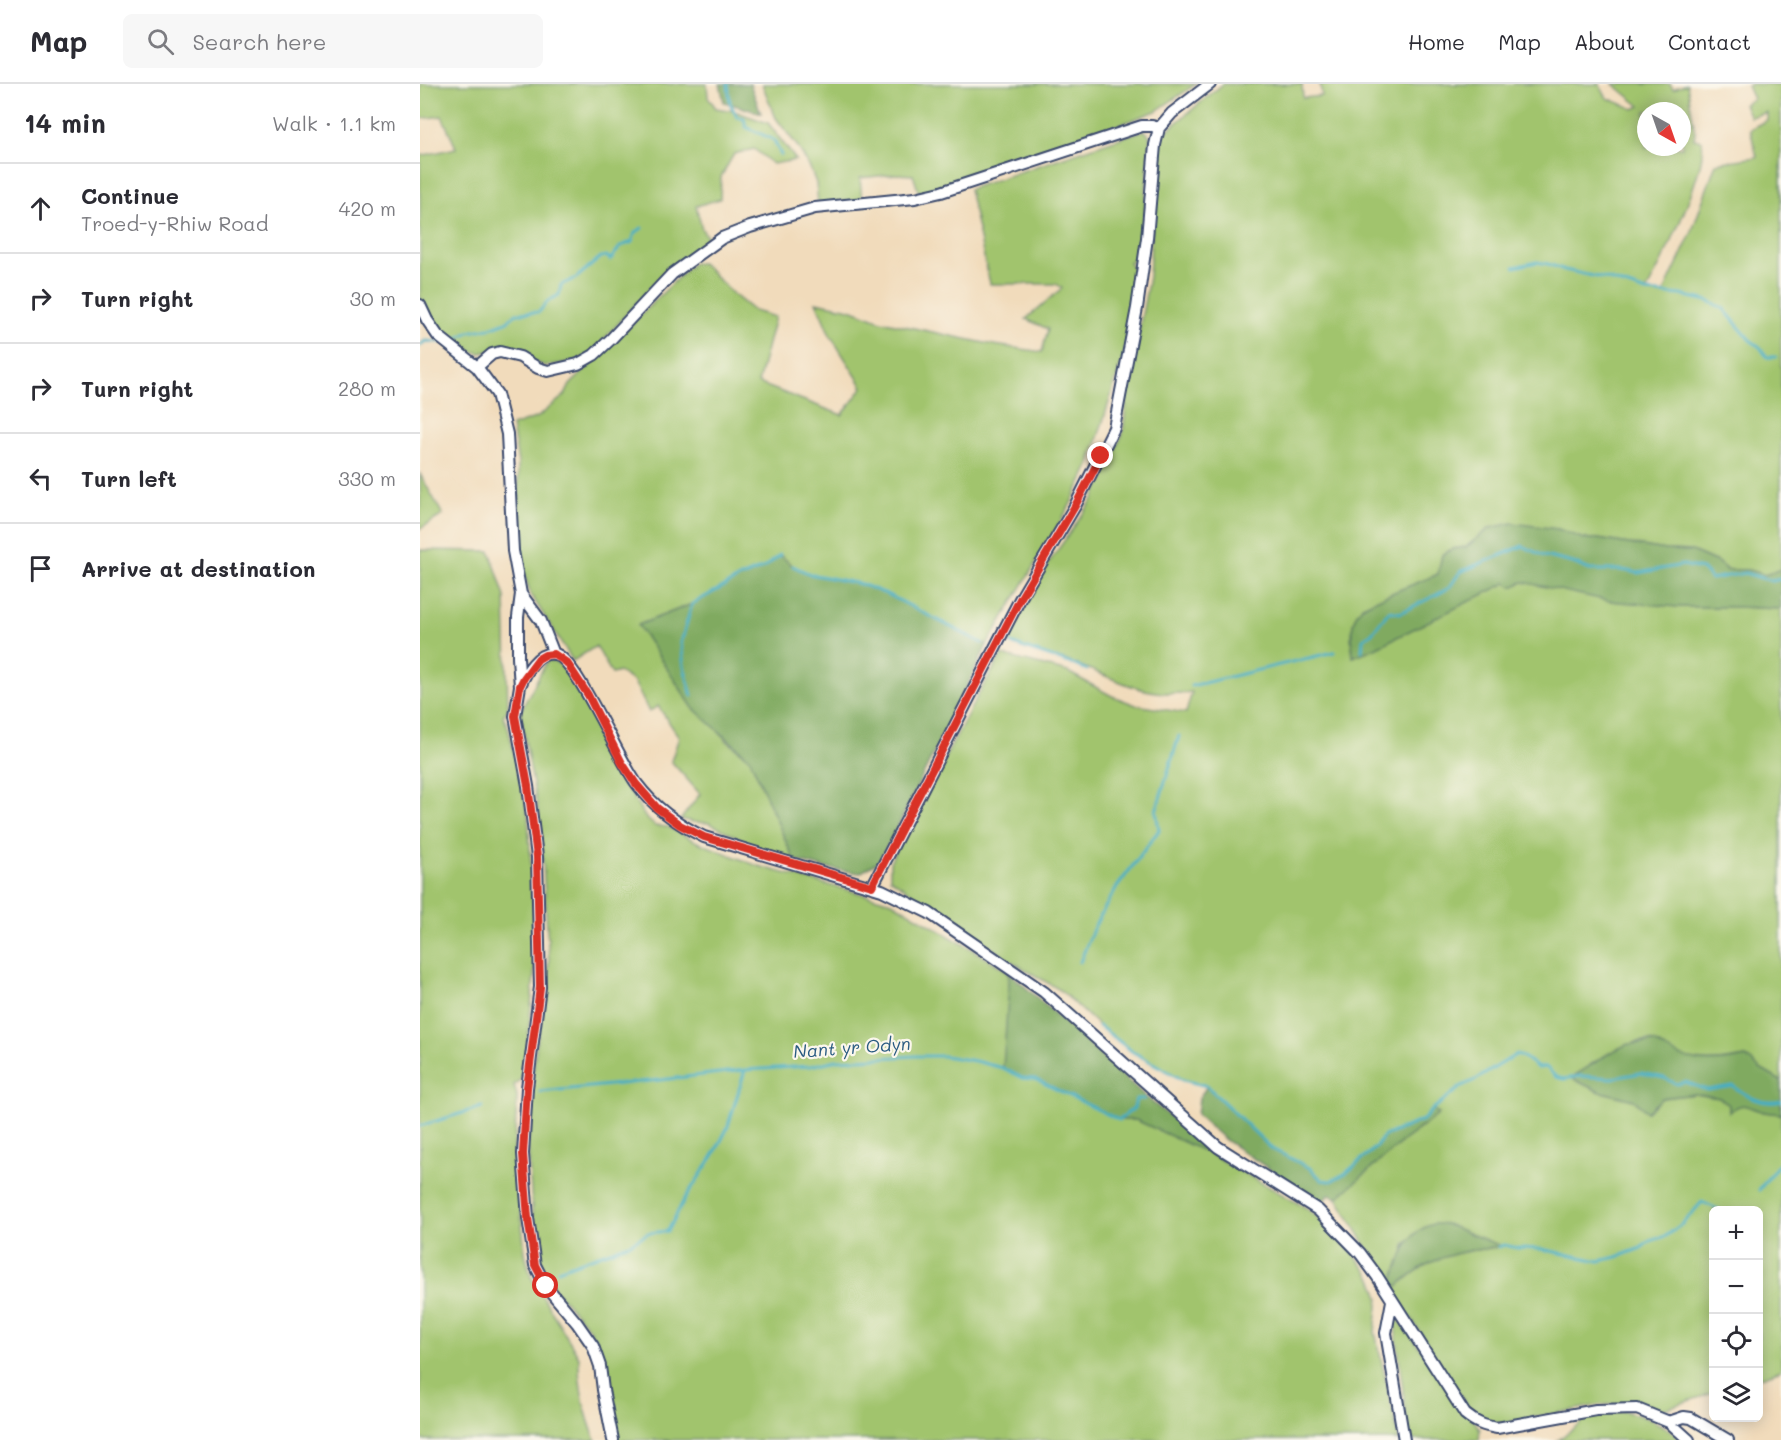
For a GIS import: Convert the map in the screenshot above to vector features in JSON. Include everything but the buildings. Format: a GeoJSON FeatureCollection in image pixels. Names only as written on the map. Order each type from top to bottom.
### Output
{"type":"FeatureCollection","features":[{"type":"Feature","properties":{"kind":"street"},"geometry":{"type":"LineString","coordinates":[[872,886],[1015,609],[1075,506],[1114,428],[1148,238],[1155,145],[1159,129],[1172,113],[1210,84]]}},
{"type":"Feature","properties":{"kind":"street"},"geometry":{"type":"LineString","coordinates":[[477,367],[492,354],[500,352],[511,353],[548,371],[578,364],[594,355],[611,339],[672,274],[722,238],[750,226],[815,208],[915,198],[932,194],[1134,128],[1152,126],[1159,129]]}},
{"type":"Feature","properties":{"kind":"street"},"geometry":{"type":"LineString","coordinates":[[420,305],[438,336],[477,367],[497,394],[507,434],[513,551],[521,594],[518,617],[520,686],[515,716],[528,786],[537,857],[540,976],[527,1088],[523,1154],[528,1218],[535,1265],[546,1286],[578,1323],[593,1346],[600,1366],[613,1440]]}},
{"type":"Feature","properties":{"kind":"street"},"geometry":{"type":"LineString","coordinates":[[521,594],[541,621],[554,654]]}},
{"type":"Feature","properties":{"kind":"street"},"geometry":{"type":"LineString","coordinates":[[520,686],[538,659],[554,654],[562,658],[588,695],[622,763],[636,784],[657,808],[680,825],[704,837],[872,886],[929,914],[1044,992],[1218,1147],[1318,1210],[1360,1253],[1377,1275],[1465,1414],[1484,1426],[1497,1428],[1616,1408],[1637,1409],[1669,1422],[1689,1440]]}},
{"type":"Feature","properties":{"kind":"street"},"geometry":{"type":"LineString","coordinates":[[1392,1301],[1386,1333],[1404,1440]]}},
{"type":"Feature","properties":{"kind":"street"},"geometry":{"type":"LineString","coordinates":[[1669,1422],[1684,1417],[1691,1418],[1728,1440]]}},
{"type":"Feature","properties":{"kind":"green space"},"geometry":{"type":"Polygon","coordinates":[[[420,84],[707,84],[708,97],[716,108],[734,111],[768,123],[796,160],[773,164],[754,149],[734,154],[721,177],[720,199],[696,206],[702,229],[709,240],[666,270],[592,353],[577,361],[545,366],[500,348],[481,353],[466,351],[442,335],[434,325],[420,296],[420,156],[456,148],[442,116],[420,119],[420,84]]]}},
{"type":"Feature","properties":{"kind":"green space"},"geometry":{"type":"Polygon","coordinates":[[[720,84],[750,84],[761,113],[724,102],[720,84]]]}},
{"type":"Feature","properties":{"kind":"green space"},"geometry":{"type":"Polygon","coordinates":[[[762,84],[1196,84],[1156,111],[1073,142],[1027,156],[977,177],[919,193],[913,175],[896,174],[860,178],[862,200],[818,203],[816,183],[810,168],[798,147],[776,118],[762,84]]]}},
{"type":"Feature","properties":{"kind":"green space"},"geometry":{"type":"Polygon","coordinates":[[[1223,84],[1302,84],[1303,98],[1322,96],[1320,84],[1599,84],[1607,98],[1634,109],[1637,108],[1637,156],[1691,156],[1691,108],[1694,139],[1702,141],[1702,157],[1685,211],[1646,292],[1663,294],[1691,234],[1716,163],[1757,157],[1750,129],[1767,120],[1767,112],[1750,117],[1744,104],[1753,99],[1747,86],[1781,84],[1781,569],[1765,575],[1748,570],[1727,570],[1717,562],[1692,551],[1666,550],[1598,539],[1584,539],[1558,529],[1490,528],[1466,547],[1452,549],[1442,555],[1439,574],[1362,606],[1351,636],[1353,657],[1506,583],[1523,582],[1678,607],[1781,609],[1781,1081],[1760,1069],[1746,1057],[1698,1061],[1667,1051],[1654,1042],[1645,1041],[1611,1052],[1571,1078],[1598,1091],[1634,1100],[1647,1112],[1662,1098],[1695,1094],[1720,1098],[1729,1105],[1729,1111],[1745,1105],[1763,1112],[1781,1114],[1781,1370],[1763,1377],[1763,1206],[1709,1206],[1709,1394],[1658,1411],[1636,1403],[1599,1405],[1504,1423],[1489,1421],[1477,1416],[1469,1409],[1393,1290],[1416,1270],[1432,1261],[1456,1253],[1498,1247],[1406,1243],[1397,1273],[1390,1286],[1337,1198],[1404,1140],[1438,1115],[1433,1109],[1423,1120],[1384,1136],[1375,1148],[1346,1173],[1331,1181],[1322,1180],[1310,1168],[1272,1149],[1207,1086],[1183,1080],[1133,1052],[1099,1026],[1060,990],[1011,961],[890,878],[890,862],[979,693],[1002,655],[1068,672],[1112,696],[1136,705],[1186,713],[1192,692],[1156,692],[1141,689],[1064,660],[1026,649],[1004,639],[1048,564],[1094,498],[1123,433],[1127,396],[1149,277],[1159,152],[1164,133],[1223,84]]]}},
{"type":"Feature","properties":{"kind":"green space"},"geometry":{"type":"Polygon","coordinates":[[[1613,84],[1670,84],[1673,89],[1687,84],[1690,102],[1637,104],[1613,84]]]}},
{"type":"Feature","properties":{"kind":"green space"},"geometry":{"type":"Polygon","coordinates":[[[1144,130],[1150,136],[1143,236],[1139,259],[1129,262],[1137,276],[1124,354],[1089,466],[1069,507],[987,645],[889,595],[861,584],[810,574],[793,566],[780,555],[765,567],[738,578],[692,604],[638,625],[726,740],[750,759],[794,860],[760,848],[709,823],[681,819],[700,794],[671,761],[679,737],[658,706],[649,712],[634,682],[619,672],[612,674],[596,646],[573,661],[531,595],[525,577],[519,526],[518,463],[512,426],[538,417],[565,395],[570,385],[693,263],[702,263],[754,311],[775,317],[758,383],[842,415],[863,387],[830,335],[816,302],[850,309],[881,321],[994,345],[1042,352],[1048,329],[1026,319],[1062,288],[1056,284],[990,284],[969,189],[1144,130]]]}},
{"type":"Feature","properties":{"kind":"green space"},"geometry":{"type":"Polygon","coordinates":[[[420,474],[443,515],[420,529],[420,474]]]}},
{"type":"Feature","properties":{"kind":"green space"},"geometry":{"type":"Polygon","coordinates":[[[1512,523],[1558,529],[1584,539],[1598,539],[1666,550],[1692,551],[1717,562],[1727,570],[1748,570],[1765,575],[1781,569],[1781,609],[1678,607],[1609,601],[1523,582],[1512,587],[1506,583],[1353,657],[1353,625],[1361,608],[1438,574],[1442,555],[1452,549],[1466,547],[1490,528],[1512,523]]]}},
{"type":"Feature","properties":{"kind":"green space"},"geometry":{"type":"Polygon","coordinates":[[[420,550],[490,551],[505,597],[508,709],[503,716],[508,727],[528,815],[536,955],[526,1057],[521,1079],[514,1085],[517,1096],[514,1152],[525,1253],[531,1277],[579,1357],[583,1399],[596,1440],[420,1440],[420,550]]]}},
{"type":"Feature","properties":{"kind":"green space"},"geometry":{"type":"Polygon","coordinates":[[[780,555],[793,566],[810,574],[861,584],[889,595],[987,645],[893,836],[878,862],[860,873],[824,868],[794,860],[750,759],[693,708],[638,625],[692,604],[739,578],[765,567],[780,555]]]}},
{"type":"Feature","properties":{"kind":"green space"},"geometry":{"type":"Polygon","coordinates":[[[547,661],[561,665],[568,674],[594,720],[624,782],[645,817],[655,826],[668,827],[695,841],[758,866],[892,902],[1008,971],[1022,1078],[1035,1079],[1119,1120],[1136,1120],[1194,1145],[1303,1206],[1320,1219],[1354,1254],[1372,1278],[1379,1298],[1375,1332],[1399,1440],[616,1440],[609,1406],[608,1369],[605,1357],[588,1327],[554,1289],[546,1274],[540,1259],[533,1220],[528,1147],[534,1063],[549,962],[541,827],[520,712],[547,661]]]}},
{"type":"Feature","properties":{"kind":"green space"},"geometry":{"type":"Polygon","coordinates":[[[1008,971],[1146,1097],[1223,1160],[1136,1120],[1119,1120],[1035,1079],[1022,1078],[1003,1068],[1008,971]]]}},
{"type":"Feature","properties":{"kind":"green space"},"geometry":{"type":"Polygon","coordinates":[[[1654,1042],[1677,1055],[1698,1061],[1709,1062],[1746,1057],[1760,1069],[1781,1081],[1781,1114],[1763,1112],[1742,1105],[1729,1112],[1729,1105],[1720,1098],[1695,1094],[1662,1098],[1647,1112],[1634,1100],[1598,1091],[1571,1078],[1611,1052],[1628,1044],[1654,1042]]]}},
{"type":"Feature","properties":{"kind":"green space"},"geometry":{"type":"Polygon","coordinates":[[[1207,1086],[1272,1149],[1310,1168],[1322,1180],[1332,1181],[1346,1173],[1375,1148],[1384,1136],[1423,1120],[1433,1109],[1439,1114],[1404,1140],[1337,1198],[1329,1195],[1321,1203],[1225,1140],[1197,1115],[1199,1098],[1207,1086]]]}},
{"type":"Feature","properties":{"kind":"green space"},"geometry":{"type":"Polygon","coordinates":[[[1433,1224],[1446,1224],[1501,1246],[1468,1251],[1436,1260],[1419,1269],[1393,1290],[1390,1286],[1409,1241],[1423,1228],[1433,1224]]]}},
{"type":"Feature","properties":{"kind":"green space"},"geometry":{"type":"Polygon","coordinates":[[[1394,1317],[1397,1317],[1480,1429],[1479,1440],[1409,1440],[1394,1317]]]}},
{"type":"Feature","properties":{"kind":"green space"},"geometry":{"type":"Polygon","coordinates":[[[1624,1411],[1655,1422],[1681,1440],[1558,1440],[1587,1418],[1624,1411]]]}},
{"type":"Feature","properties":{"kind":"waterway"},"geometry":{"type":"LineString","coordinates":[[728,84],[730,103],[737,117],[744,118],[746,127],[774,140],[781,155]]}},
{"type":"Feature","properties":{"kind":"waterway"},"geometry":{"type":"LineString","coordinates":[[450,342],[469,332],[506,322],[518,313],[539,312],[548,301],[559,295],[561,285],[576,278],[601,257],[607,256],[610,260],[621,246],[632,242],[635,233],[642,228]]}},
{"type":"Feature","properties":{"kind":"waterway"},"geometry":{"type":"LineString","coordinates":[[1514,267],[1537,262],[1607,279],[1646,292],[1681,295],[1708,301],[1723,308],[1767,357],[1776,357]]}},
{"type":"Feature","properties":{"kind":"waterway"},"geometry":{"type":"LineString","coordinates":[[420,346],[425,341],[440,342]]}},
{"type":"Feature","properties":{"kind":"waterway"},"geometry":{"type":"LineString","coordinates":[[1362,651],[1363,639],[1371,634],[1389,611],[1400,613],[1449,588],[1460,572],[1523,546],[1544,556],[1590,570],[1622,570],[1638,573],[1683,565],[1702,569],[1711,579],[1745,573],[1772,581],[1781,579]]}},
{"type":"Feature","properties":{"kind":"waterway"},"geometry":{"type":"LineString","coordinates":[[692,696],[684,667],[681,643],[692,604],[739,578],[765,567],[780,555]]}},
{"type":"Feature","properties":{"kind":"waterway"},"geometry":{"type":"LineString","coordinates":[[793,566],[810,574],[861,584],[889,595],[982,643]]}},
{"type":"Feature","properties":{"kind":"waterway"},"geometry":{"type":"LineString","coordinates":[[1011,643],[1087,670]]}},
{"type":"Feature","properties":{"kind":"waterway"},"geometry":{"type":"LineString","coordinates":[[1191,686],[1334,652]]}},
{"type":"Feature","properties":{"kind":"waterway"},"geometry":{"type":"LineString","coordinates":[[1080,962],[1094,927],[1115,890],[1159,830],[1156,811],[1179,736]]}},
{"type":"Feature","properties":{"kind":"waterway","name":"Nant yr Odyn"},"geometry":{"type":"LineString","coordinates":[[1099,1026],[1133,1052],[1183,1080],[1207,1086],[1272,1149],[1310,1168],[1322,1180],[1331,1181],[1346,1173],[1375,1148],[1384,1136],[1423,1120],[1462,1086],[1517,1054],[1538,1068],[1546,1067],[1556,1077],[1564,1079],[1580,1076],[1612,1078],[1641,1073],[1664,1078],[1677,1084],[1685,1082],[1707,1090],[1733,1086],[1761,1101],[1781,1101]]}},
{"type":"Feature","properties":{"kind":"waterway","name":"Nant yr Odyn"},"geometry":{"type":"LineString","coordinates":[[540,1092],[745,1070],[810,1066],[837,1060],[944,1056],[1003,1068],[1022,1078],[1035,1079],[1119,1120],[1134,1108],[1136,1099],[1144,1099]]}},
{"type":"Feature","properties":{"kind":"waterway"},"geometry":{"type":"LineString","coordinates":[[558,1270],[629,1244],[648,1233],[668,1231],[727,1129],[745,1070]]}},
{"type":"Feature","properties":{"kind":"waterway","name":"Nant yr Odyn"},"geometry":{"type":"LineString","coordinates":[[420,1126],[482,1107]]}},
{"type":"Feature","properties":{"kind":"waterway"},"geometry":{"type":"LineString","coordinates":[[1759,1190],[1781,1161]]}},
{"type":"Feature","properties":{"kind":"waterway"},"geometry":{"type":"LineString","coordinates":[[1498,1247],[1504,1245],[1541,1249],[1599,1261],[1617,1257],[1666,1236],[1682,1224],[1702,1202],[1711,1206]]}},
{"type":"Feature","properties":{"kind":"route"},"geometry":{"type":"LineString","coordinates":[[546,1286],[535,1265],[528,1218],[523,1154],[527,1088],[540,987],[537,857],[528,786],[515,716],[517,697],[524,678],[538,659],[545,655],[554,654],[562,658],[588,695],[622,763],[636,784],[657,808],[680,825],[704,837],[872,886],[1020,599],[1075,506],[1101,456]]}}]}
